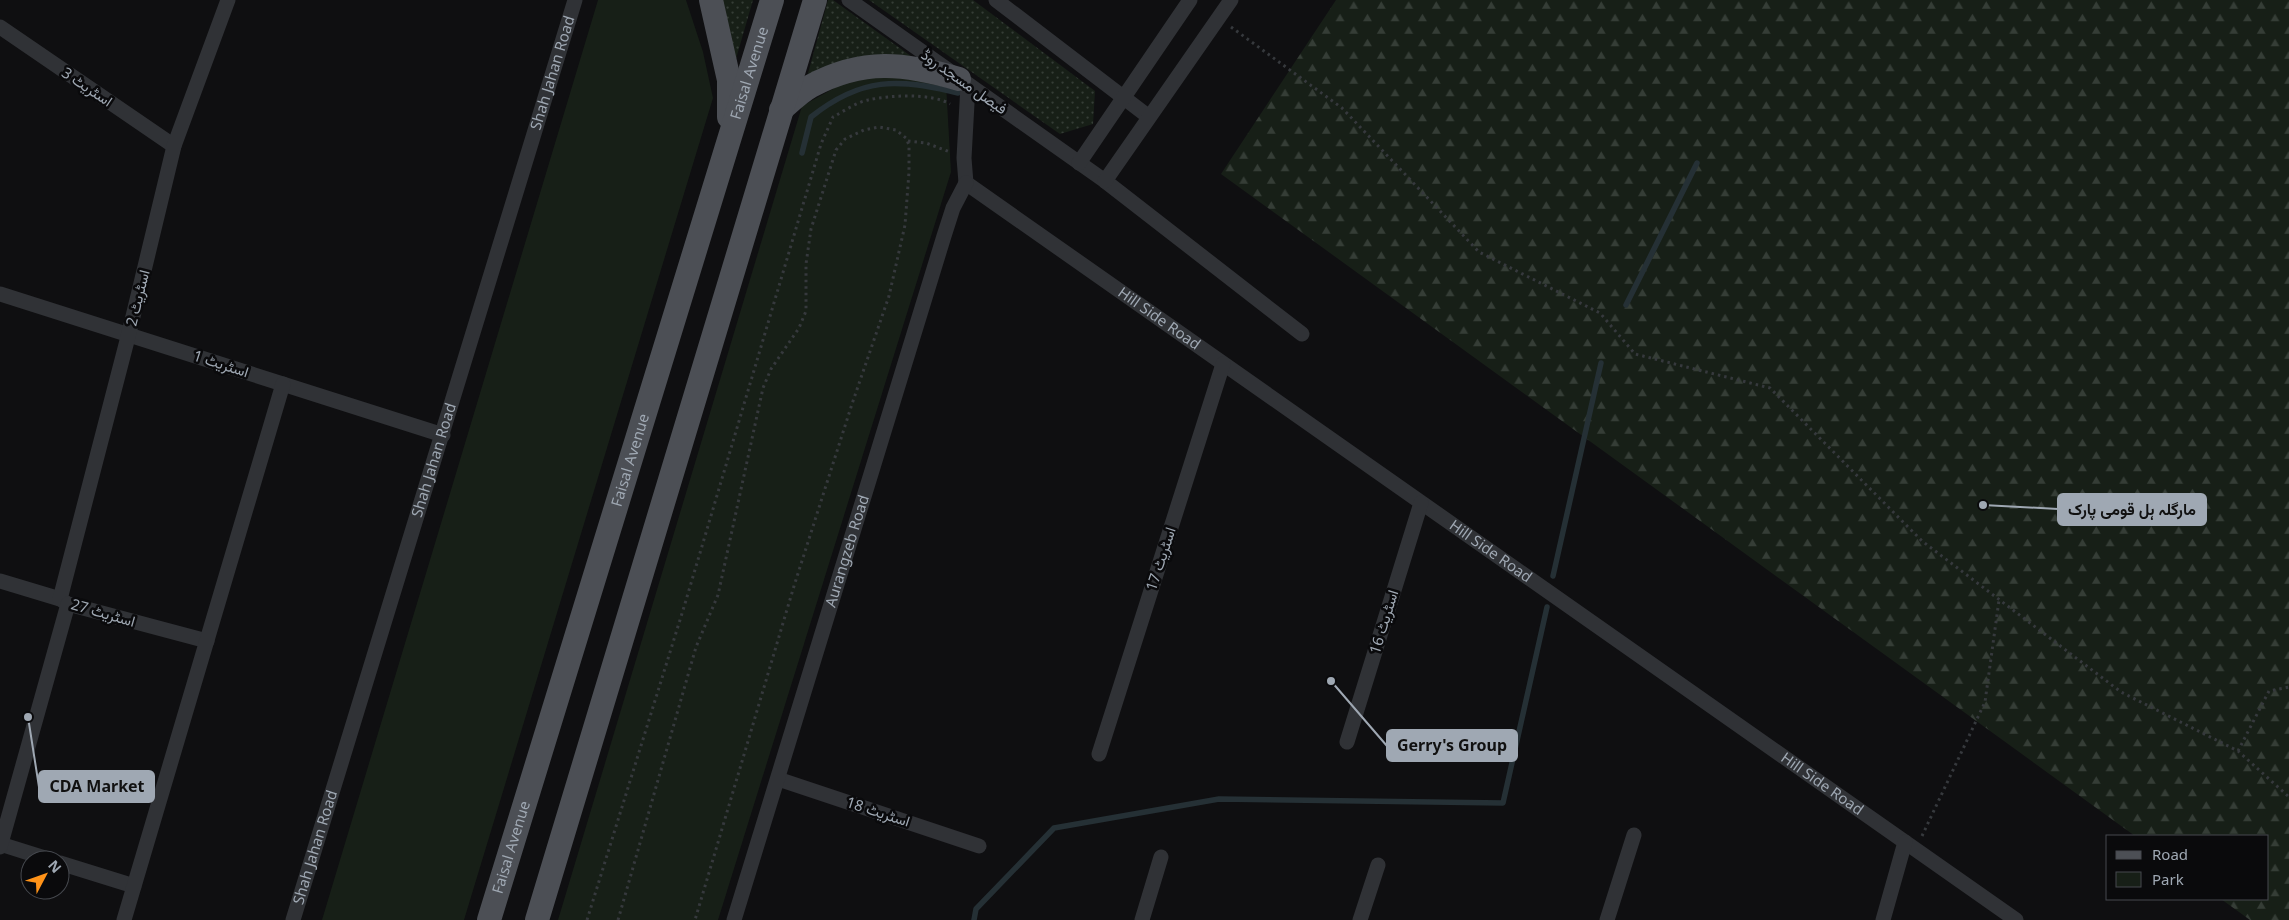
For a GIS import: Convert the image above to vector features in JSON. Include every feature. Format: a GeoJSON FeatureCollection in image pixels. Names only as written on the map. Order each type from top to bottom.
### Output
{"type":"FeatureCollection","features":[{"type":"Feature","properties":{"kind":"main road"},"geometry":{"type":"LineString","coordinates":[[712,0],[729,80],[728,141]]}},
{"type":"Feature","properties":{"kind":"main road","name":"Faisal Avenue"},"geometry":{"type":"LineString","coordinates":[[489,920],[772,0]]}},
{"type":"Feature","properties":{"kind":"main road"},"geometry":{"type":"LineString","coordinates":[[537,920],[815,0]]}},
{"type":"Feature","properties":{"kind":"main road"},"geometry":{"type":"LineString","coordinates":[[781,110],[810,86],[842,73],[876,65],[908,66],[963,82]]}},
{"type":"Feature","properties":{"kind":"street","name":"اسٹریٹ 2"},"geometry":{"type":"LineString","coordinates":[[0,845],[64,602],[174,146],[228,0]]}},
{"type":"Feature","properties":{"kind":"street","name":"Shah Jahan Road"},"geometry":{"type":"LineString","coordinates":[[293,920],[575,0]]}},
{"type":"Feature","properties":{"kind":"street","name":"فیصل مسجد روڈ"},"geometry":{"type":"LineString","coordinates":[[849,0],[1105,181],[1302,334]]}},
{"type":"Feature","properties":{"kind":"street"},"geometry":{"type":"LineString","coordinates":[[996,0],[1149,117]]}},
{"type":"Feature","properties":{"kind":"street"},"geometry":{"type":"LineString","coordinates":[[1017,0],[1019,17]]}},
{"type":"Feature","properties":{"kind":"street"},"geometry":{"type":"LineString","coordinates":[[1079,163],[1190,0]]}},
{"type":"Feature","properties":{"kind":"street"},"geometry":{"type":"LineString","coordinates":[[1105,181],[1231,0]]}},
{"type":"Feature","properties":{"kind":"street","name":"اسٹریٹ 3"},"geometry":{"type":"LineString","coordinates":[[0,27],[174,146]]}},
{"type":"Feature","properties":{"kind":"street"},"geometry":{"type":"LineString","coordinates":[[963,82],[966,113],[964,158],[966,183]]}},
{"type":"Feature","properties":{"kind":"street","name":"Hill Side Road"},"geometry":{"type":"LineString","coordinates":[[966,183],[2016,920]]}},
{"type":"Feature","properties":{"kind":"street","name":"Aurangzeb Road"},"geometry":{"type":"LineString","coordinates":[[734,920],[947,229],[954,208],[966,183]]}},
{"type":"Feature","properties":{"kind":"street","name":"اسٹریٹ 1"},"geometry":{"type":"LineString","coordinates":[[0,294],[443,435]]}},
{"type":"Feature","properties":{"kind":"street","name":"اسٹریٹ 17"},"geometry":{"type":"LineString","coordinates":[[1099,754],[1223,364]]}},
{"type":"Feature","properties":{"kind":"street"},"geometry":{"type":"LineString","coordinates":[[124,920],[283,384]]}},
{"type":"Feature","properties":{"kind":"street","name":"اسٹریٹ 16"},"geometry":{"type":"LineString","coordinates":[[1347,742],[1421,503]]}},
{"type":"Feature","properties":{"kind":"street","name":"اسٹریٹ 27"},"geometry":{"type":"LineString","coordinates":[[0,581],[64,602],[207,641]]}},
{"type":"Feature","properties":{"kind":"street","name":"اسٹریٹ 18"},"geometry":{"type":"LineString","coordinates":[[778,779],[979,846]]}},
{"type":"Feature","properties":{"kind":"street"},"geometry":{"type":"LineString","coordinates":[[1607,920],[1634,835]]}},
{"type":"Feature","properties":{"kind":"street"},"geometry":{"type":"LineString","coordinates":[[0,845],[20,851]]}},
{"type":"Feature","properties":{"kind":"street"},"geometry":{"type":"LineString","coordinates":[[1883,920],[1911,846]]}},
{"type":"Feature","properties":{"kind":"street"},"geometry":{"type":"LineString","coordinates":[[1142,920],[1161,857]]}},
{"type":"Feature","properties":{"kind":"street"},"geometry":{"type":"LineString","coordinates":[[70,866],[134,886]]}},
{"type":"Feature","properties":{"kind":"street"},"geometry":{"type":"LineString","coordinates":[[1360,920],[1378,866]]}},
{"type":"Feature","properties":{"kind":"path"},"geometry":{"type":"LineString","coordinates":[[1218,18],[1342,108],[1479,252],[1600,313],[1635,354],[1770,388],[1922,541],[2121,692],[2238,751],[2289,797]]}},
{"type":"Feature","properties":{"kind":"path"},"geometry":{"type":"LineString","coordinates":[[587,920],[684,607],[821,144],[833,117],[867,100],[901,97],[941,98],[966,113]]}},
{"type":"Feature","properties":{"kind":"path"},"geometry":{"type":"LineString","coordinates":[[618,920],[696,647],[718,595],[764,388],[771,369],[800,328],[806,311],[806,264],[811,229],[836,150],[850,136],[879,127],[896,130],[908,141],[926,143],[964,158]]}},
{"type":"Feature","properties":{"kind":"path"},"geometry":{"type":"LineString","coordinates":[[695,920],[794,586],[852,404],[889,296],[905,225],[909,172],[908,141]]}},
{"type":"Feature","properties":{"kind":"path"},"geometry":{"type":"LineString","coordinates":[[1911,846],[1985,702],[1999,599]]}},
{"type":"Feature","properties":{"kind":"path"},"geometry":{"type":"LineString","coordinates":[[2238,751],[2269,691],[2289,688]]}},
{"type":"Feature","properties":{"kind":"green space"},"geometry":{"type":"Polygon","coordinates":[[[598,0],[686,0],[703,52],[713,98],[464,920],[322,920],[598,0]]]}},
{"type":"Feature","properties":{"kind":"green space"},"geometry":{"type":"Polygon","coordinates":[[[718,0],[753,0],[733,69],[718,0]]]}},
{"type":"Feature","properties":{"kind":"green space"},"geometry":{"type":"Polygon","coordinates":[[[828,0],[833,0],[915,59],[856,57],[807,77],[828,0]]]}},
{"type":"Feature","properties":{"kind":"green space"},"geometry":{"type":"Polygon","coordinates":[[[869,0],[973,0],[1095,91],[1093,124],[1060,134],[869,0]]]}},
{"type":"Feature","properties":{"kind":"green space"},"geometry":{"type":"Polygon","coordinates":[[[1336,0],[2289,0],[2289,920],[2250,920],[2222,900],[2269,900],[2269,835],[2134,835],[1221,174],[1336,0]]]}},
{"type":"Feature","properties":{"kind":"green space"},"geometry":{"type":"Polygon","coordinates":[[[887,74],[946,84],[951,172],[718,920],[558,920],[802,106],[847,81],[887,74]]]}},
{"type":"Feature","properties":{"kind":"waterway"},"geometry":{"type":"LineString","coordinates":[[802,153],[811,117],[847,94],[881,84],[898,83],[958,93]]}},
{"type":"Feature","properties":{"kind":"waterway"},"geometry":{"type":"LineString","coordinates":[[1626,305],[1697,163]]}},
{"type":"Feature","properties":{"kind":"waterway"},"geometry":{"type":"LineString","coordinates":[[1553,576],[1601,363]]}},
{"type":"Feature","properties":{"kind":"waterway"},"geometry":{"type":"LineString","coordinates":[[974,920],[976,909],[1054,828],[1219,799],[1503,803],[1547,607]]}},
{"type":"Feature","properties":{"kind":"place","name":"مارگلہ ہل قومی پارک"},"geometry":{"type":"Point","coordinates":[1983,505]}},
{"type":"Feature","properties":{"kind":"place","name":"Gerry's Group"},"geometry":{"type":"Point","coordinates":[1331,681]}},
{"type":"Feature","properties":{"kind":"place","name":"CDA Market"},"geometry":{"type":"Point","coordinates":[28,717]}}]}
